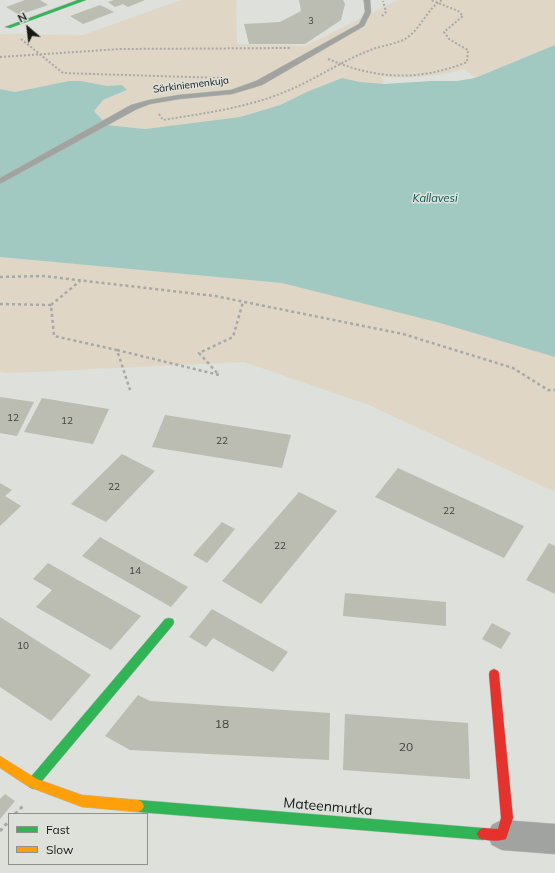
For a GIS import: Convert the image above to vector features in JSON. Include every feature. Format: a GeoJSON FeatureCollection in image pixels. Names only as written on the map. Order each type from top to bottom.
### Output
{"type":"FeatureCollection","features":[{"type":"Feature","properties":{"kind":"street"},"geometry":{"type":"LineString","coordinates":[[8,27],[83,0]]}},
{"type":"Feature","properties":{"kind":"street"},"geometry":{"type":"LineString","coordinates":[[33,783],[169,622]]}},
{"type":"Feature","properties":{"kind":"street"},"geometry":{"type":"LineString","coordinates":[[494,674],[507,818],[502,835],[555,839]]}},
{"type":"Feature","properties":{"kind":"street","name":"Mateenmutka"},"geometry":{"type":"LineString","coordinates":[[0,761],[33,783],[82,801],[502,835]]}},
{"type":"Feature","properties":{"kind":"lane","name":"Särkiniemenkuja"},"geometry":{"type":"LineString","coordinates":[[0,181],[122,113],[149,102],[179,96],[232,92],[259,83],[362,25],[368,12],[367,0]]}},
{"type":"Feature","properties":{"kind":"path"},"geometry":{"type":"LineString","coordinates":[[0,57],[120,49],[298,48],[338,64],[366,73],[398,76],[428,74],[459,66],[466,62],[468,50],[449,39],[444,32],[448,26],[460,20],[463,16],[458,11],[431,0]]}},
{"type":"Feature","properties":{"kind":"path"},"geometry":{"type":"LineString","coordinates":[[338,64],[369,50],[403,40],[418,29],[433,5],[442,0]]}},
{"type":"Feature","properties":{"kind":"path"},"geometry":{"type":"LineString","coordinates":[[38,54],[63,73],[215,77],[228,79]]}},
{"type":"Feature","properties":{"kind":"path"},"geometry":{"type":"LineString","coordinates":[[0,277],[43,276],[215,296],[403,334],[513,368],[548,390],[555,390]]}},
{"type":"Feature","properties":{"kind":"path"},"geometry":{"type":"LineString","coordinates":[[0,304],[51,305],[80,281]]}},
{"type":"Feature","properties":{"kind":"path"},"geometry":{"type":"LineString","coordinates":[[51,305],[54,336],[219,375],[199,353],[233,337],[243,302]]}},
{"type":"Feature","properties":{"kind":"path"},"geometry":{"type":"LineString","coordinates":[[117,350],[131,393]]}},
{"type":"Feature","properties":{"kind":"path"},"geometry":{"type":"LineString","coordinates":[[0,831],[8,822]]}},
{"type":"Feature","properties":{"kind":"shaded area"},"geometry":{"type":"Polygon","coordinates":[[[181,0],[236,0],[237,44],[305,46],[398,0],[555,0],[555,45],[475,78],[465,69],[424,76],[403,78],[382,77],[384,84],[360,82],[342,78],[309,91],[280,105],[240,117],[145,129],[107,125],[94,111],[103,100],[127,91],[122,85],[107,86],[81,81],[69,81],[15,92],[0,89],[0,34],[83,35],[181,0]]]}},
{"type":"Feature","properties":{"kind":"shaded area"},"geometry":{"type":"Polygon","coordinates":[[[0,257],[282,283],[440,323],[555,357],[555,492],[369,405],[244,362],[11,373],[0,372],[0,257]]]}},
{"type":"Feature","properties":{"kind":"water","name":"Kallavesi"},"geometry":{"type":"Polygon","coordinates":[[[555,45],[555,357],[440,323],[282,283],[0,257],[0,89],[15,92],[69,81],[81,81],[107,86],[122,85],[127,90],[103,100],[94,111],[107,125],[145,129],[240,117],[280,105],[309,91],[342,78],[360,82],[384,84],[457,81],[475,78],[555,45]]]}},
{"type":"Feature","properties":{"kind":"building"},"geometry":{"type":"Polygon","coordinates":[[[25,0],[40,0],[48,5],[19,15],[6,7],[25,0]]]}},
{"type":"Feature","properties":{"kind":"building"},"geometry":{"type":"Polygon","coordinates":[[[114,0],[145,0],[128,7],[123,4],[115,7],[108,2],[114,0]]]}},
{"type":"Feature","properties":{"kind":"building"},"geometry":{"type":"Polygon","coordinates":[[[299,0],[343,0],[345,4],[341,20],[305,44],[249,44],[244,24],[280,22],[301,11],[299,0]]]}},
{"type":"Feature","properties":{"kind":"building"},"geometry":{"type":"Polygon","coordinates":[[[100,5],[114,12],[83,24],[70,16],[100,5]]]}},
{"type":"Feature","properties":{"kind":"building"},"geometry":{"type":"Polygon","coordinates":[[[0,397],[34,402],[17,436],[0,433],[0,397]]]}},
{"type":"Feature","properties":{"kind":"building"},"geometry":{"type":"Polygon","coordinates":[[[42,398],[109,409],[93,444],[24,432],[42,398]]]}},
{"type":"Feature","properties":{"kind":"building"},"geometry":{"type":"Polygon","coordinates":[[[165,415],[291,435],[282,468],[152,447],[165,415]]]}},
{"type":"Feature","properties":{"kind":"building"},"geometry":{"type":"Polygon","coordinates":[[[122,454],[155,471],[106,522],[71,504],[122,454]]]}},
{"type":"Feature","properties":{"kind":"building"},"geometry":{"type":"Polygon","coordinates":[[[398,468],[524,526],[504,558],[375,497],[398,468]]]}},
{"type":"Feature","properties":{"kind":"building"},"geometry":{"type":"Polygon","coordinates":[[[0,483],[12,490],[5,496],[21,506],[0,526],[0,483]]]}},
{"type":"Feature","properties":{"kind":"building"},"geometry":{"type":"Polygon","coordinates":[[[299,492],[337,511],[261,604],[222,581],[299,492]]]}},
{"type":"Feature","properties":{"kind":"building"},"geometry":{"type":"Polygon","coordinates":[[[222,522],[235,529],[207,563],[193,555],[222,522]]]}},
{"type":"Feature","properties":{"kind":"building"},"geometry":{"type":"Polygon","coordinates":[[[100,537],[188,587],[171,607],[82,556],[100,537]]]}},
{"type":"Feature","properties":{"kind":"building"},"geometry":{"type":"Polygon","coordinates":[[[549,543],[555,546],[555,594],[526,580],[549,543]]]}},
{"type":"Feature","properties":{"kind":"building"},"geometry":{"type":"Polygon","coordinates":[[[48,563],[141,616],[111,650],[36,607],[52,590],[33,579],[48,563]]]}},
{"type":"Feature","properties":{"kind":"building"},"geometry":{"type":"Polygon","coordinates":[[[345,593],[446,602],[446,626],[343,616],[345,593]]]}},
{"type":"Feature","properties":{"kind":"building"},"geometry":{"type":"Polygon","coordinates":[[[212,609],[288,652],[273,672],[213,638],[206,647],[189,637],[212,609]]]}},
{"type":"Feature","properties":{"kind":"building"},"geometry":{"type":"Polygon","coordinates":[[[0,617],[91,675],[51,721],[0,687],[0,617]]]}},
{"type":"Feature","properties":{"kind":"building"},"geometry":{"type":"Polygon","coordinates":[[[492,623],[511,633],[501,649],[482,639],[492,623]]]}},
{"type":"Feature","properties":{"kind":"building"},"geometry":{"type":"Polygon","coordinates":[[[138,695],[150,701],[330,713],[329,760],[130,750],[105,736],[138,695]]]}},
{"type":"Feature","properties":{"kind":"building"},"geometry":{"type":"Polygon","coordinates":[[[345,714],[468,723],[470,779],[343,770],[345,714]]]}},
{"type":"Feature","properties":{"kind":"building"},"geometry":{"type":"Polygon","coordinates":[[[5,794],[15,801],[0,819],[0,799],[5,794]]]}},
{"type":"Feature","properties":{"kind":"traffic: fast"},"geometry":{"type":"LineString","coordinates":[[8,27],[83,0]]}},
{"type":"Feature","properties":{"kind":"traffic: fast"},"geometry":{"type":"LineString","coordinates":[[33,783],[169,622]]}},
{"type":"Feature","properties":{"kind":"traffic: fast"},"geometry":{"type":"LineString","coordinates":[[138,806],[483,834]]}},
{"type":"Feature","properties":{"kind":"traffic: slow"},"geometry":{"type":"LineString","coordinates":[[0,761],[33,783],[82,801],[138,806]]}},
{"type":"Feature","properties":{"kind":"traffic: jam"},"geometry":{"type":"LineString","coordinates":[[483,834],[502,835],[507,818],[494,674]]}}]}
